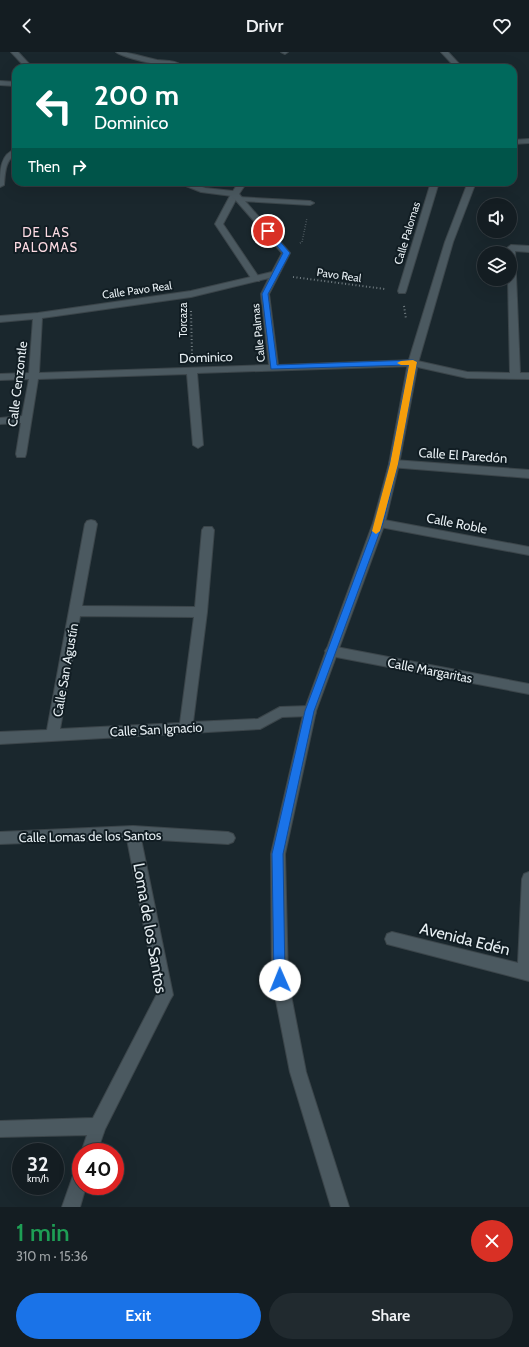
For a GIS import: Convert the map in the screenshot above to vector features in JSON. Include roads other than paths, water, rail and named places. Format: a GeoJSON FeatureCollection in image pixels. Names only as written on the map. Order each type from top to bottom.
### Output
{"type":"FeatureCollection","features":[{"type":"Feature","properties":{"kind":"street"},"geometry":{"type":"LineString","coordinates":[[14,52],[26,64]]}},
{"type":"Feature","properties":{"kind":"street"},"geometry":{"type":"LineString","coordinates":[[119,52],[164,64]]}},
{"type":"Feature","properties":{"kind":"street"},"geometry":{"type":"LineString","coordinates":[[444,52],[456,64]]}},
{"type":"Feature","properties":{"kind":"street"},"geometry":{"type":"LineString","coordinates":[[0,83],[12,84]]}},
{"type":"Feature","properties":{"kind":"street"},"geometry":{"type":"LineString","coordinates":[[517,142],[529,141]]}},
{"type":"Feature","properties":{"kind":"street"},"geometry":{"type":"LineString","coordinates":[[0,185],[5,159],[12,154]]}},
{"type":"Feature","properties":{"kind":"street"},"geometry":{"type":"LineString","coordinates":[[192,186],[238,197],[310,203]]}},
{"type":"Feature","properties":{"kind":"street"},"geometry":{"type":"LineString","coordinates":[[242,186],[238,197],[219,224],[256,279]]}},
{"type":"Feature","properties":{"kind":"street","name":"Calle Palomas"},"geometry":{"type":"LineString","coordinates":[[402,291],[434,186]]}},
{"type":"Feature","properties":{"kind":"street"},"geometry":{"type":"LineString","coordinates":[[340,1207],[298,1072],[280,980],[278,854],[310,711],[379,523],[394,464],[413,362],[449,242],[470,186]]}},
{"type":"Feature","properties":{"kind":"street","name":"Calle Palmas"},"geometry":{"type":"LineString","coordinates":[[238,197],[286,253],[265,294],[274,367]]}},
{"type":"Feature","properties":{"kind":"street"},"geometry":{"type":"LineString","coordinates":[[515,376],[511,248],[529,249]]}},
{"type":"Feature","properties":{"kind":"street","name":"Calle Pavo Real"},"geometry":{"type":"LineString","coordinates":[[0,319],[38,316],[191,294],[275,274]]}},
{"type":"Feature","properties":{"kind":"street","name":"Calle Cenzontle"},"geometry":{"type":"LineString","coordinates":[[21,454],[34,376],[38,316]]}},
{"type":"Feature","properties":{"kind":"street","name":"Dominico"},"geometry":{"type":"LineString","coordinates":[[0,377],[413,362],[467,375],[529,376]]}},
{"type":"Feature","properties":{"kind":"street"},"geometry":{"type":"LineString","coordinates":[[192,370],[198,445]]}},
{"type":"Feature","properties":{"kind":"street"},"geometry":{"type":"LineString","coordinates":[[0,420],[26,419]]}},
{"type":"Feature","properties":{"kind":"street","name":"Calle El Paredón"},"geometry":{"type":"LineString","coordinates":[[394,464],[529,474]]}},
{"type":"Feature","properties":{"kind":"street","name":"Calle Roble"},"geometry":{"type":"LineString","coordinates":[[379,523],[529,552]]}},
{"type":"Feature","properties":{"kind":"street"},"geometry":{"type":"LineString","coordinates":[[75,611],[91,524]]}},
{"type":"Feature","properties":{"kind":"street"},"geometry":{"type":"LineString","coordinates":[[186,727],[201,612],[208,530]]}},
{"type":"Feature","properties":{"kind":"street","name":"Calle San Agustín"},"geometry":{"type":"LineString","coordinates":[[53,735],[75,611],[201,612]]}},
{"type":"Feature","properties":{"kind":"street","name":"Calle Margaritas"},"geometry":{"type":"LineString","coordinates":[[332,651],[529,689]]}},
{"type":"Feature","properties":{"kind":"street","name":"Calle San Ignacio"},"geometry":{"type":"LineString","coordinates":[[0,738],[260,724],[280,712],[310,711]]}},
{"type":"Feature","properties":{"kind":"street","name":"Calle Lomas de los Santos"},"geometry":{"type":"LineString","coordinates":[[0,838],[133,832],[228,838]]}},
{"type":"Feature","properties":{"kind":"street","name":"Loma de los Santos"},"geometry":{"type":"LineString","coordinates":[[92,1143],[98,1126],[165,995],[133,832]]}},
{"type":"Feature","properties":{"kind":"street"},"geometry":{"type":"LineString","coordinates":[[527,972],[529,879]]}},
{"type":"Feature","properties":{"kind":"street","name":"Avenida Edén"},"geometry":{"type":"LineString","coordinates":[[392,939],[527,972]]}},
{"type":"Feature","properties":{"kind":"street"},"geometry":{"type":"LineString","coordinates":[[0,1129],[98,1126]]}},
{"type":"Feature","properties":{"kind":"street"},"geometry":{"type":"LineString","coordinates":[[71,1207],[75,1195]]}},
{"type":"Feature","properties":{"kind":"district","name":"DE LAS PALOMAS"},"geometry":{"type":"Point","coordinates":[46,240]}}]}
